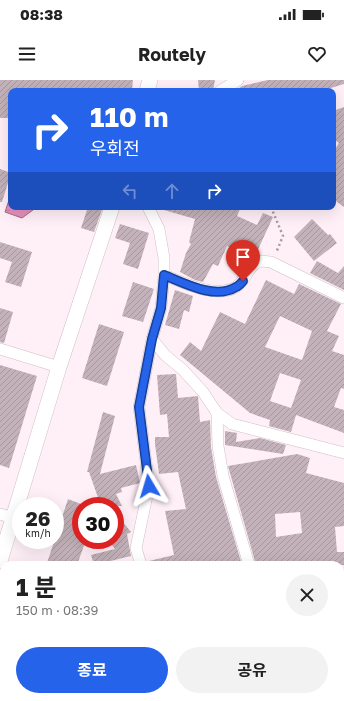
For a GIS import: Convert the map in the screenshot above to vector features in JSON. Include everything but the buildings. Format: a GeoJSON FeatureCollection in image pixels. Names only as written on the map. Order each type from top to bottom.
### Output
{"type":"FeatureCollection","features":[{"type":"Feature","properties":{"kind":"street"},"geometry":{"type":"LineString","coordinates":[[225,88],[238,80]]}},
{"type":"Feature","properties":{"kind":"street"},"geometry":{"type":"LineString","coordinates":[[0,561],[7,516],[59,367],[111,210]]}},
{"type":"Feature","properties":{"kind":"street"},"geometry":{"type":"LineString","coordinates":[[140,561],[136,548],[149,486],[139,407],[152,339],[161,308],[164,275],[164,258],[159,229],[150,210]]}},
{"type":"Feature","properties":{"kind":"street"},"geometry":{"type":"LineString","coordinates":[[164,275],[205,290],[221,292],[236,287],[243,281],[255,264],[262,261],[272,262],[344,298]]}},
{"type":"Feature","properties":{"kind":"street"},"geometry":{"type":"LineString","coordinates":[[152,339],[165,355],[183,370],[203,392],[217,413],[232,424],[344,453]]}},
{"type":"Feature","properties":{"kind":"street"},"geometry":{"type":"LineString","coordinates":[[0,349],[59,367]]}},
{"type":"Feature","properties":{"kind":"street"},"geometry":{"type":"LineString","coordinates":[[217,413],[218,446],[223,476],[248,561]]}},
{"type":"Feature","properties":{"kind":"path"},"geometry":{"type":"LineString","coordinates":[[272,210],[283,236],[272,262]]}},
{"type":"Feature","properties":{"kind":"water"},"geometry":{"type":"Polygon","coordinates":[[[8,203],[8,210],[33,210],[22,218],[5,212],[8,203]]]}},
{"type":"Feature","properties":{"kind":"route"},"geometry":{"type":"LineString","coordinates":[[149,486],[139,407],[152,339],[161,308],[164,275],[205,290],[221,292],[236,287],[243,281]]}}]}
